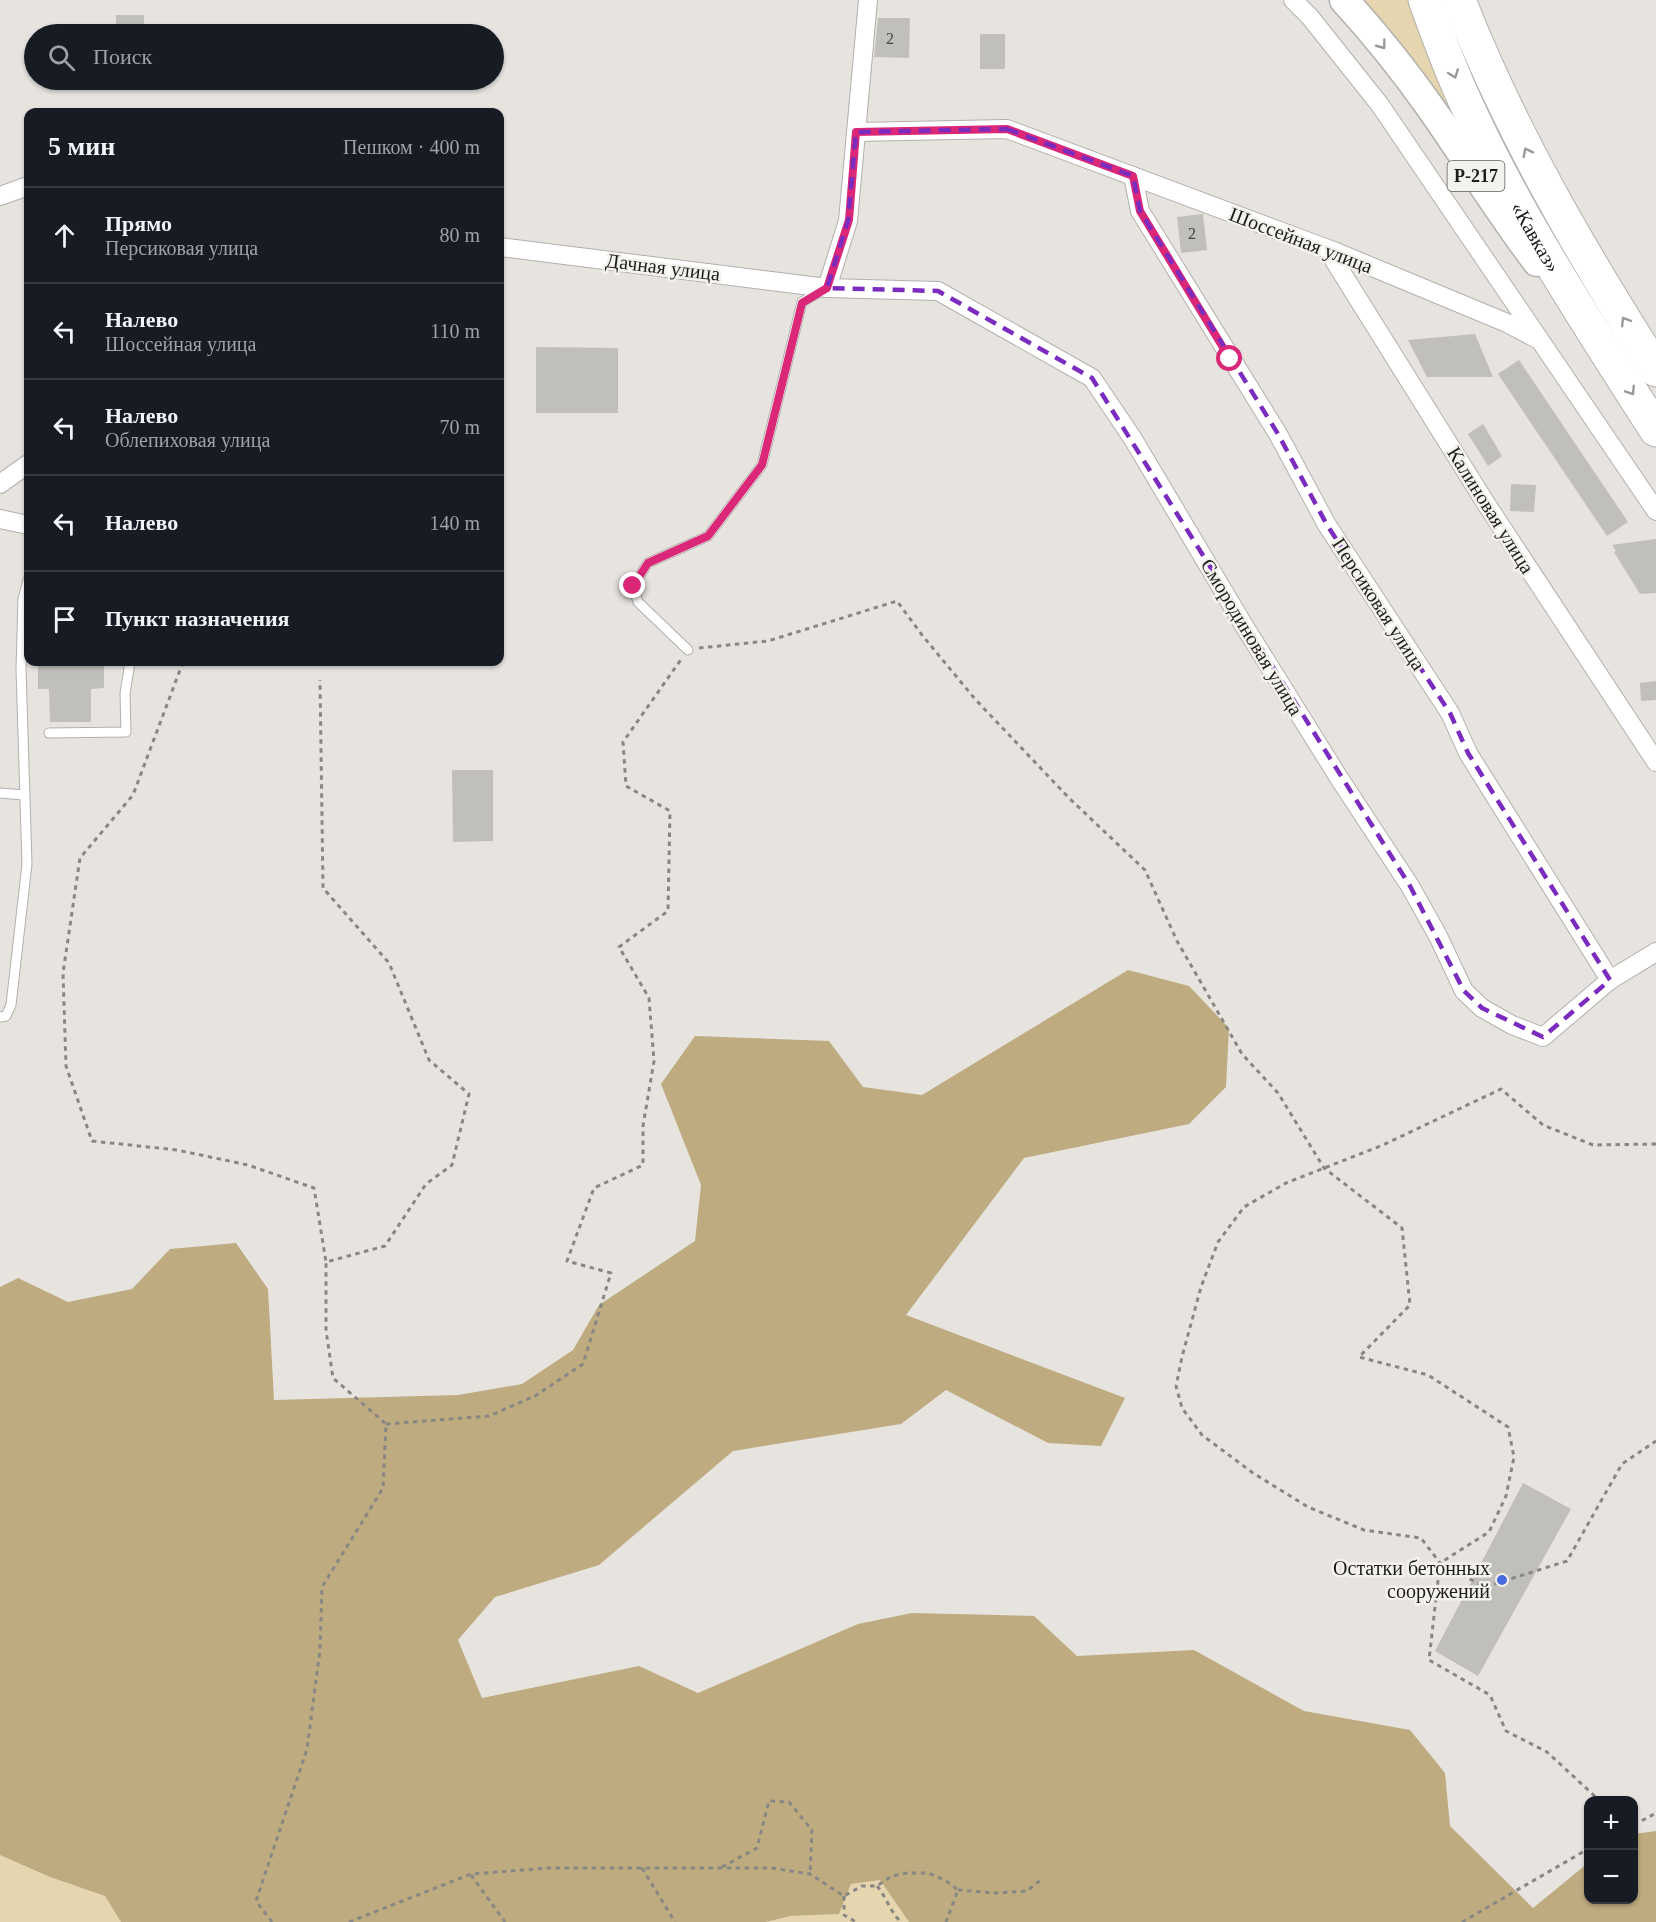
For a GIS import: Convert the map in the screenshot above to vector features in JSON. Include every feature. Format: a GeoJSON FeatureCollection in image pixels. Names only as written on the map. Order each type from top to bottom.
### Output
{"type":"FeatureCollection","features":[{"type":"Feature","properties":{"kind":"highway","name":"«Кавказ»"},"geometry":{"type":"LineString","coordinates":[[1425,0],[1459,89],[1488,149],[1554,266],[1656,430]]}},
{"type":"Feature","properties":{"kind":"highway","name":"«Кавказ»"},"geometry":{"type":"LineString","coordinates":[[1459,0],[1524,147],[1592,268],[1656,370]]}},
{"type":"Feature","properties":{"kind":"main road","name":"Р-217"},"geometry":{"type":"LineString","coordinates":[[1344,0],[1371,30],[1430,107],[1511,228],[1606,352]]}},
{"type":"Feature","properties":{"kind":"street"},"geometry":{"type":"LineString","coordinates":[[827,288],[849,220],[868,0]]}},
{"type":"Feature","properties":{"kind":"street"},"geometry":{"type":"LineString","coordinates":[[1293,0],[1310,16],[1380,105],[1539,340]]}},
{"type":"Feature","properties":{"kind":"street","name":"Шоссейная улица"},"geometry":{"type":"LineString","coordinates":[[856,132],[1007,129],[1336,252],[1507,324],[1539,340],[1656,511]]}},
{"type":"Feature","properties":{"kind":"street","name":"Персиковая улица"},"geometry":{"type":"LineString","coordinates":[[1133,176],[1140,211],[1278,434],[1327,525],[1450,713],[1468,753],[1610,980]]}},
{"type":"Feature","properties":{"kind":"street"},"geometry":{"type":"LineString","coordinates":[[0,196],[24,187]]}},
{"type":"Feature","properties":{"kind":"street","name":"Дачная улица"},"geometry":{"type":"LineString","coordinates":[[504,248],[827,288]]}},
{"type":"Feature","properties":{"kind":"street","name":"Калиновая улица"},"geometry":{"type":"LineString","coordinates":[[1336,252],[1335,262],[1479,492],[1656,762]]}},
{"type":"Feature","properties":{"kind":"street","name":"Смородиновая улица"},"geometry":{"type":"LineString","coordinates":[[827,288],[938,291],[1092,378],[1133,439],[1327,759],[1410,886],[1438,936],[1464,991],[1482,1008],[1512,1025],[1543,1036],[1610,980]]}},
{"type":"Feature","properties":{"kind":"street"},"geometry":{"type":"LineString","coordinates":[[0,484],[24,467]]}},
{"type":"Feature","properties":{"kind":"street"},"geometry":{"type":"LineString","coordinates":[[0,519],[24,524]]}},
{"type":"Feature","properties":{"kind":"street"},"geometry":{"type":"LineString","coordinates":[[1610,980],[1656,952]]}},
{"type":"Feature","properties":{"kind":"lane"},"geometry":{"type":"LineString","coordinates":[[688,650],[638,603],[633,586],[648,563],[708,536],[762,465],[802,303],[827,288]]}},
{"type":"Feature","properties":{"kind":"lane"},"geometry":{"type":"LineString","coordinates":[[0,1017],[6,1016],[11,1005],[27,864],[21,669],[24,595]]}},
{"type":"Feature","properties":{"kind":"lane"},"geometry":{"type":"LineString","coordinates":[[49,733],[126,732],[126,694],[130,666]]}},
{"type":"Feature","properties":{"kind":"lane"},"geometry":{"type":"LineString","coordinates":[[0,793],[24,795]]}},
{"type":"Feature","properties":{"kind":"path"},"geometry":{"type":"LineString","coordinates":[[181,666],[133,795],[80,858],[63,973],[66,1066],[92,1141],[177,1150],[248,1165],[314,1188],[326,1262],[326,1330],[333,1378],[386,1424],[489,1416],[535,1396],[583,1364],[611,1273],[567,1261],[594,1188],[643,1165],[643,1126],[654,1061],[649,998],[619,947],[668,911],[670,811],[626,786],[623,742],[688,650],[768,641],[897,601],[921,635],[975,699],[1069,798],[1145,870],[1177,941],[1242,1054],[1278,1093],[1324,1168],[1402,1228],[1410,1305],[1359,1357],[1428,1375],[1508,1427],[1514,1456],[1506,1496],[1489,1532],[1440,1563]]}},
{"type":"Feature","properties":{"kind":"path"},"geometry":{"type":"LineString","coordinates":[[320,680],[323,888],[389,963],[429,1060],[469,1094],[452,1165],[426,1184],[385,1246],[326,1262]]}},
{"type":"Feature","properties":{"kind":"path"},"geometry":{"type":"LineString","coordinates":[[1656,1144],[1593,1145],[1543,1125],[1501,1089],[1383,1145],[1286,1183],[1244,1207],[1218,1242],[1201,1287],[1176,1386],[1182,1408],[1202,1435],[1253,1473],[1308,1507],[1364,1530],[1421,1538],[1440,1563],[1485,1587],[1567,1561],[1622,1464],[1656,1441]]}},
{"type":"Feature","properties":{"kind":"path"},"geometry":{"type":"LineString","coordinates":[[272,1922],[256,1901],[307,1749],[320,1650],[322,1587],[384,1488],[386,1424]]}},
{"type":"Feature","properties":{"kind":"path"},"geometry":{"type":"LineString","coordinates":[[1440,1563],[1430,1660],[1490,1695],[1506,1731],[1547,1752],[1595,1796]]}},
{"type":"Feature","properties":{"kind":"path"},"geometry":{"type":"LineString","coordinates":[[720,1868],[757,1848],[769,1801],[789,1802],[812,1830],[810,1875]]}},
{"type":"Feature","properties":{"kind":"path"},"geometry":{"type":"LineString","coordinates":[[1638,1823],[1656,1813]]}},
{"type":"Feature","properties":{"kind":"path"},"geometry":{"type":"LineString","coordinates":[[1462,1922],[1586,1850]]}},
{"type":"Feature","properties":{"kind":"path"},"geometry":{"type":"LineString","coordinates":[[350,1922],[471,1875],[549,1868],[772,1868],[810,1875],[844,1896]]}},
{"type":"Feature","properties":{"kind":"path"},"geometry":{"type":"LineString","coordinates":[[642,1868],[675,1922]]}},
{"type":"Feature","properties":{"kind":"path"},"geometry":{"type":"LineString","coordinates":[[844,1896],[862,1886],[877,1886],[892,1876],[907,1873],[928,1873],[945,1880],[958,1890],[994,1893],[1027,1892],[1043,1878]]}},
{"type":"Feature","properties":{"kind":"path"},"geometry":{"type":"LineString","coordinates":[[471,1875],[505,1922]]}},
{"type":"Feature","properties":{"kind":"path"},"geometry":{"type":"LineString","coordinates":[[877,1886],[885,1896],[893,1915],[901,1922]]}},
{"type":"Feature","properties":{"kind":"path"},"geometry":{"type":"LineString","coordinates":[[946,1922],[958,1890]]}},
{"type":"Feature","properties":{"kind":"path"},"geometry":{"type":"LineString","coordinates":[[844,1896],[844,1915],[856,1922]]}},
{"type":"Feature","properties":{"kind":"highlighted area"},"geometry":{"type":"Polygon","coordinates":[[[1007,129],[1133,176],[1140,211],[1278,434],[1327,525],[1450,713],[1468,753],[1610,980],[1543,1037],[1482,1008],[1464,991],[1410,886],[1092,378],[938,291],[827,288],[848,221],[856,132],[1007,129]]]}},
{"type":"Feature","properties":{"kind":"shaded area"},"geometry":{"type":"Polygon","coordinates":[[[1357,0],[1410,0],[1463,131],[1357,0]]]}},
{"type":"Feature","properties":{"kind":"shaded area"},"geometry":{"type":"Polygon","coordinates":[[[1128,970],[1189,986],[1229,1028],[1226,1087],[1189,1124],[1024,1158],[906,1315],[1125,1398],[1101,1446],[1048,1443],[946,1390],[901,1424],[733,1451],[599,1565],[495,1597],[458,1640],[482,1698],[639,1666],[698,1693],[858,1624],[912,1613],[1034,1616],[1077,1656],[1194,1650],[1304,1711],[1410,1730],[1445,1773],[1450,1826],[1533,1908],[1584,1866],[1584,1904],[1638,1904],[1638,1833],[1656,1831],[1656,1922],[909,1922],[880,1880],[851,1884],[839,1914],[790,1916],[766,1922],[121,1922],[105,1896],[50,1877],[0,1855],[0,1287],[18,1278],[68,1302],[132,1289],[170,1249],[236,1243],[268,1289],[274,1400],[458,1395],[522,1384],[573,1350],[599,1305],[695,1241],[701,1185],[661,1084],[695,1036],[829,1041],[863,1087],[922,1095],[1128,970]]]}},
{"type":"Feature","properties":{"kind":"shaded area"},"geometry":{"type":"Polygon","coordinates":[[[0,1855],[50,1877],[105,1896],[121,1922],[0,1922],[0,1855]]]}},
{"type":"Feature","properties":{"kind":"shaded area"},"geometry":{"type":"Polygon","coordinates":[[[880,1880],[909,1922],[766,1922],[790,1916],[839,1914],[851,1884],[880,1880]]]}},
{"type":"Feature","properties":{"kind":"building"},"geometry":{"type":"Polygon","coordinates":[[[116,15],[144,15],[144,24],[116,24],[116,15]]]}},
{"type":"Feature","properties":{"kind":"building"},"geometry":{"type":"Polygon","coordinates":[[[878,18],[910,18],[909,58],[874,57],[878,18]]]}},
{"type":"Feature","properties":{"kind":"building"},"geometry":{"type":"Polygon","coordinates":[[[980,34],[1005,34],[1005,69],[980,69],[980,34]]]}},
{"type":"Feature","properties":{"kind":"building"},"geometry":{"type":"Polygon","coordinates":[[[1203,214],[1207,250],[1181,253],[1177,217],[1203,214]]]}},
{"type":"Feature","properties":{"kind":"building"},"geometry":{"type":"Polygon","coordinates":[[[1475,334],[1493,377],[1427,377],[1408,340],[1475,334]]]}},
{"type":"Feature","properties":{"kind":"building"},"geometry":{"type":"Polygon","coordinates":[[[536,347],[618,348],[618,413],[536,413],[536,347]]]}},
{"type":"Feature","properties":{"kind":"building"},"geometry":{"type":"Polygon","coordinates":[[[1519,360],[1628,522],[1607,536],[1498,374],[1519,360]]]}},
{"type":"Feature","properties":{"kind":"building"},"geometry":{"type":"Polygon","coordinates":[[[1483,424],[1502,456],[1488,466],[1468,434],[1483,424]]]}},
{"type":"Feature","properties":{"kind":"building"},"geometry":{"type":"Polygon","coordinates":[[[1511,484],[1536,485],[1534,512],[1510,511],[1511,484]]]}},
{"type":"Feature","properties":{"kind":"building"},"geometry":{"type":"Polygon","coordinates":[[[1656,539],[1656,593],[1640,594],[1612,545],[1656,539]]]}},
{"type":"Feature","properties":{"kind":"building"},"geometry":{"type":"Polygon","coordinates":[[[38,666],[104,666],[104,688],[91,689],[91,722],[50,722],[49,689],[38,689],[38,666]]]}},
{"type":"Feature","properties":{"kind":"building"},"geometry":{"type":"Polygon","coordinates":[[[1656,681],[1656,700],[1641,701],[1640,683],[1656,681]]]}},
{"type":"Feature","properties":{"kind":"building"},"geometry":{"type":"Polygon","coordinates":[[[452,770],[493,770],[493,841],[453,842],[452,770]]]}},
{"type":"Feature","properties":{"kind":"building","name":"Остатки бетонных сооружений"},"geometry":{"type":"Polygon","coordinates":[[[1523,1483],[1571,1509],[1478,1676],[1435,1651],[1523,1483]]]}},
{"type":"Feature","properties":{"kind":"place","name":"Остатки бетонных сооружений"},"geometry":{"type":"Point","coordinates":[1502,1580]}},
{"type":"Feature","properties":{"kind":"route"},"geometry":{"type":"LineString","coordinates":[[633,586],[648,563],[708,536],[762,465],[802,303],[827,288],[849,220],[856,132],[1007,129],[1133,176],[1140,211],[1230,359]]}}]}
